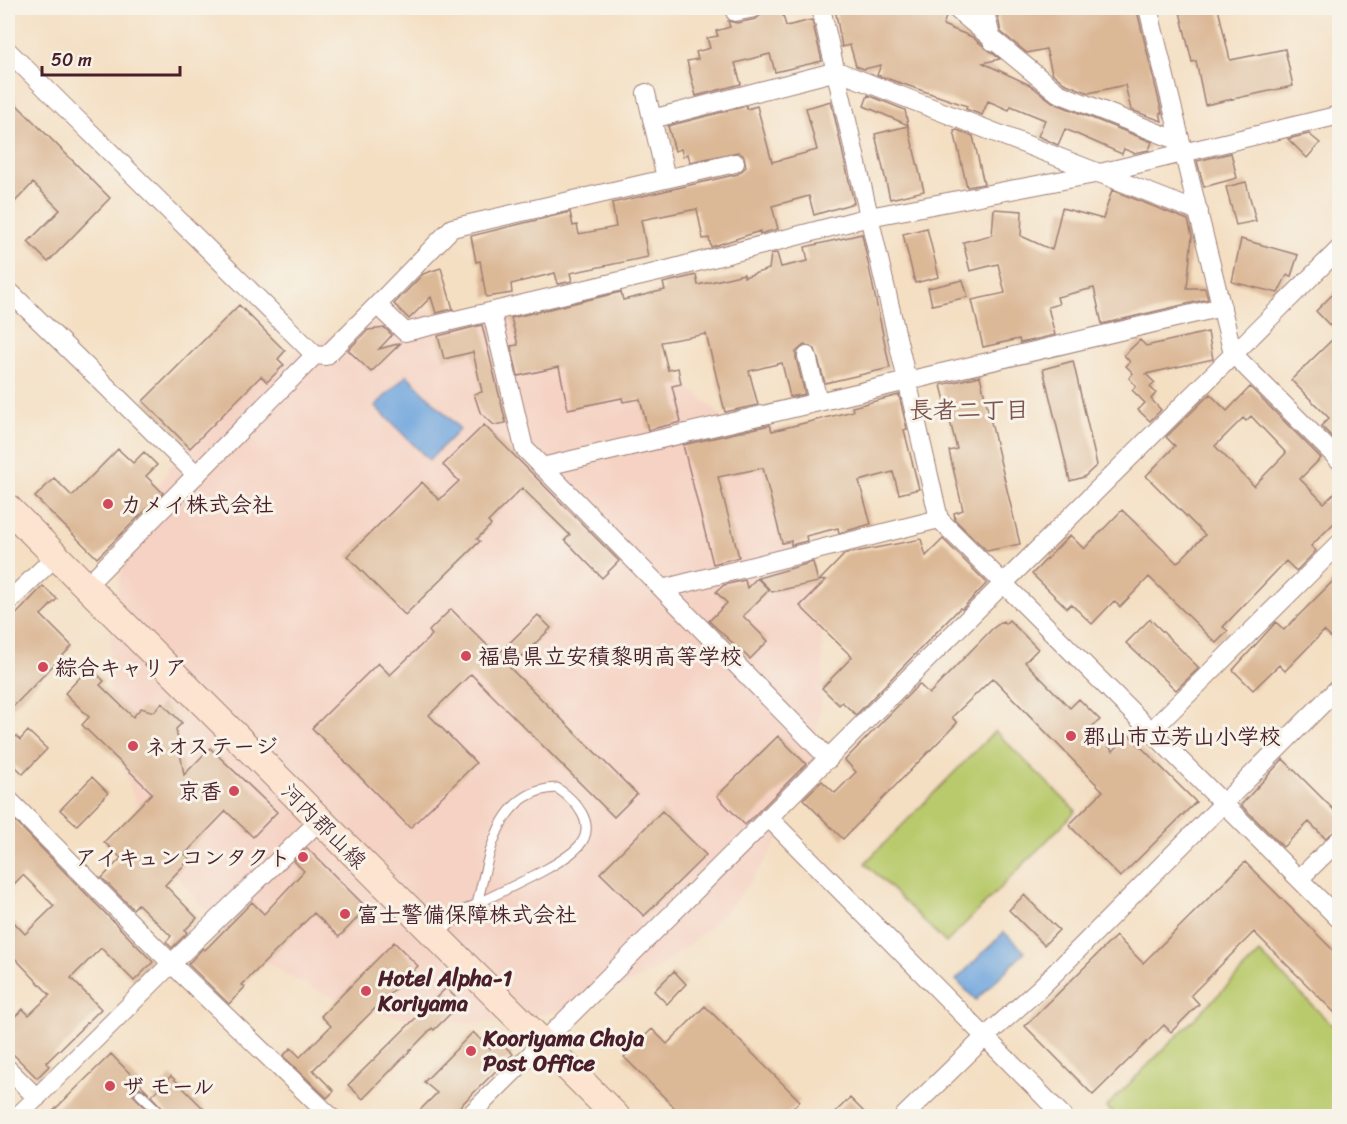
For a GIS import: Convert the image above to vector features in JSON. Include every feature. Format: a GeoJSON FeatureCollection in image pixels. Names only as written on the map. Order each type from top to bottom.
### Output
{"type":"FeatureCollection","features":[{"type":"Feature","properties":{"kind":"main road","name":"河内郡山線"},"geometry":{"type":"LineString","coordinates":[[8,508],[616,1116]]}},
{"type":"Feature","properties":{"kind":"street"},"geometry":{"type":"LineString","coordinates":[[735,12],[754,8]]}},
{"type":"Feature","properties":{"kind":"street"},"geometry":{"type":"LineString","coordinates":[[821,8],[939,519],[1340,920]]}},
{"type":"Feature","properties":{"kind":"street"},"geometry":{"type":"LineString","coordinates":[[955,8],[992,41],[1059,93],[1183,147]]}},
{"type":"Feature","properties":{"kind":"street"},"geometry":{"type":"LineString","coordinates":[[986,8],[992,41]]}},
{"type":"Feature","properties":{"kind":"street"},"geometry":{"type":"LineString","coordinates":[[1148,8],[1233,354],[1340,461]]}},
{"type":"Feature","properties":{"kind":"street"},"geometry":{"type":"LineString","coordinates":[[8,51],[315,355],[326,356],[452,228],[735,163]]}},
{"type":"Feature","properties":{"kind":"street"},"geometry":{"type":"LineString","coordinates":[[652,119],[837,71],[1199,212]]}},
{"type":"Feature","properties":{"kind":"street"},"geometry":{"type":"LineString","coordinates":[[646,93],[666,178]]}},
{"type":"Feature","properties":{"kind":"street"},"geometry":{"type":"LineString","coordinates":[[376,305],[405,332],[492,313],[869,217],[1100,173],[1183,147],[1340,115]]}},
{"type":"Feature","properties":{"kind":"street"},"geometry":{"type":"LineString","coordinates":[[469,1116],[1340,248]]}},
{"type":"Feature","properties":{"kind":"street"},"geometry":{"type":"LineString","coordinates":[[8,290],[196,475]]}},
{"type":"Feature","properties":{"kind":"street"},"geometry":{"type":"LineString","coordinates":[[542,467],[1221,307]]}},
{"type":"Feature","properties":{"kind":"street"},"geometry":{"type":"LineString","coordinates":[[492,313],[524,448],[829,759]]}},
{"type":"Feature","properties":{"kind":"street"},"geometry":{"type":"LineString","coordinates":[[86,586],[315,355]]}},
{"type":"Feature","properties":{"kind":"street"},"geometry":{"type":"LineString","coordinates":[[807,356],[818,402]]}},
{"type":"Feature","properties":{"kind":"street"},"geometry":{"type":"LineString","coordinates":[[662,589],[939,519]]}},
{"type":"Feature","properties":{"kind":"street"},"geometry":{"type":"LineString","coordinates":[[1152,730],[1340,543]]}},
{"type":"Feature","properties":{"kind":"street"},"geometry":{"type":"LineString","coordinates":[[8,602],[56,556]]}},
{"type":"Feature","properties":{"kind":"street"},"geometry":{"type":"LineString","coordinates":[[904,1116],[985,1037],[1039,990],[1223,801],[1340,686]]}},
{"type":"Feature","properties":{"kind":"street"},"geometry":{"type":"LineString","coordinates":[[8,799],[171,963],[330,1116]]}},
{"type":"Feature","properties":{"kind":"street"},"geometry":{"type":"LineString","coordinates":[[768,817],[1063,1116]]}},
{"type":"Feature","properties":{"kind":"street"},"geometry":{"type":"LineString","coordinates":[[18,1116],[171,963],[319,821]]}},
{"type":"Feature","properties":{"kind":"street"},"geometry":{"type":"LineString","coordinates":[[1299,879],[1340,839]]}},
{"type":"Feature","properties":{"kind":"street"},"geometry":{"type":"LineString","coordinates":[[8,1069],[37,1098]]}},
{"type":"Feature","properties":{"kind":"lane"},"geometry":{"type":"LineString","coordinates":[[436,938],[463,911],[477,904],[561,859],[579,845],[585,833],[584,817],[577,803],[557,788],[532,792],[518,801],[504,815],[492,843],[477,904]]}},
{"type":"Feature","properties":{"kind":"lane"},"geometry":{"type":"LineString","coordinates":[[140,1094],[163,1116]]}},
{"type":"Feature","properties":{"kind":"shaded area","name":"福島県立安積黎明高等学校"},"geometry":{"type":"Polygon","coordinates":[[[466,309],[501,310],[536,316],[570,324],[603,336],[664,369],[719,413],[763,468],[796,529],[808,562],[816,596],[822,631],[822,701],[816,736],[808,770],[796,803],[763,864],[719,919],[664,963],[603,996],[570,1008],[536,1016],[501,1022],[466,1023],[431,1022],[396,1016],[362,1008],[329,996],[268,963],[213,919],[169,864],[136,803],[124,770],[116,736],[110,701],[109,666],[110,631],[116,596],[124,562],[136,529],[169,468],[213,413],[268,369],[329,336],[362,324],[396,316],[431,310],[466,309]]]}},
{"type":"Feature","properties":{"kind":"green space"},"geometry":{"type":"Polygon","coordinates":[[[995,731],[1076,811],[946,943],[865,863],[995,731]]]}},
{"type":"Feature","properties":{"kind":"green space"},"geometry":{"type":"Polygon","coordinates":[[[1260,953],[1339,1032],[1339,1116],[1116,1116],[1106,1107],[1260,953]]]}},
{"type":"Feature","properties":{"kind":"water"},"geometry":{"type":"Polygon","coordinates":[[[407,375],[460,429],[429,460],[375,406],[407,375]]]}},
{"type":"Feature","properties":{"kind":"water"},"geometry":{"type":"Polygon","coordinates":[[[1004,932],[1025,952],[976,1000],[956,980],[1004,932]]]}},
{"type":"Feature","properties":{"kind":"building"},"geometry":{"type":"Polygon","coordinates":[[[781,8],[786,26],[812,20],[822,61],[775,72],[770,54],[735,63],[741,84],[696,96],[687,61],[698,59],[696,52],[710,48],[707,38],[718,36],[716,31],[730,27],[728,21],[737,23],[756,19],[764,12],[781,8]]]}},
{"type":"Feature","properties":{"kind":"building"},"geometry":{"type":"Polygon","coordinates":[[[835,8],[921,8],[946,17],[943,25],[972,37],[1000,59],[983,63],[1030,85],[1054,103],[1152,142],[1149,150],[1134,153],[1124,149],[1122,154],[1065,129],[1058,145],[1038,136],[1045,120],[1011,106],[1009,110],[988,101],[982,115],[966,109],[967,106],[877,75],[881,65],[864,69],[856,66],[850,45],[842,47],[835,8]]]}},
{"type":"Feature","properties":{"kind":"building"},"geometry":{"type":"Polygon","coordinates":[[[1021,8],[1133,8],[1133,11],[1137,11],[1162,121],[1131,110],[1125,85],[1089,93],[1064,83],[1052,73],[1046,49],[1027,53],[1001,32],[997,13],[1021,8]]]}},
{"type":"Feature","properties":{"kind":"building"},"geometry":{"type":"Polygon","coordinates":[[[1179,8],[1218,8],[1230,60],[1285,49],[1293,86],[1205,105],[1196,61],[1192,62],[1179,8]]]}},
{"type":"Feature","properties":{"kind":"building"},"geometry":{"type":"Polygon","coordinates":[[[868,95],[905,110],[908,125],[864,106],[868,95]]]}},
{"type":"Feature","properties":{"kind":"building"},"geometry":{"type":"Polygon","coordinates":[[[8,96],[110,198],[48,262],[28,242],[60,210],[33,183],[8,209],[8,96]]]}},
{"type":"Feature","properties":{"kind":"building"},"geometry":{"type":"Polygon","coordinates":[[[831,101],[854,203],[814,215],[809,196],[772,206],[778,229],[760,234],[760,231],[711,247],[709,238],[703,239],[697,209],[641,220],[648,257],[570,273],[572,281],[558,284],[555,273],[511,284],[512,293],[486,297],[480,261],[476,262],[471,236],[570,212],[573,226],[577,225],[579,234],[616,227],[612,203],[738,174],[746,167],[744,156],[738,152],[690,162],[688,154],[683,156],[681,149],[675,151],[668,126],[746,106],[747,109],[757,106],[772,162],[817,150],[806,108],[831,101]]]}},
{"type":"Feature","properties":{"kind":"building"},"geometry":{"type":"Polygon","coordinates":[[[908,126],[924,191],[890,199],[875,134],[908,126]]]}},
{"type":"Feature","properties":{"kind":"building"},"geometry":{"type":"Polygon","coordinates":[[[954,131],[973,136],[984,184],[967,187],[954,131]]]}},
{"type":"Feature","properties":{"kind":"building"},"geometry":{"type":"Polygon","coordinates":[[[1309,134],[1320,143],[1307,158],[1288,139],[1309,134]]]}},
{"type":"Feature","properties":{"kind":"building"},"geometry":{"type":"Polygon","coordinates":[[[1231,153],[1237,178],[1204,187],[1197,161],[1231,153]]]}},
{"type":"Feature","properties":{"kind":"building"},"geometry":{"type":"Polygon","coordinates":[[[1246,182],[1256,221],[1236,225],[1226,187],[1246,182]]]}},
{"type":"Feature","properties":{"kind":"building"},"geometry":{"type":"Polygon","coordinates":[[[1112,190],[1188,220],[1192,236],[1187,288],[1205,288],[1208,299],[1102,324],[1094,288],[1057,297],[1059,304],[1048,307],[1055,335],[1020,343],[1019,339],[983,347],[972,300],[1005,293],[998,264],[970,271],[963,242],[992,235],[994,209],[1022,211],[1021,236],[1052,250],[1062,208],[1103,219],[1112,190]]]}},
{"type":"Feature","properties":{"kind":"building"},"geometry":{"type":"Polygon","coordinates":[[[927,228],[939,277],[915,283],[903,234],[927,228]]]}},
{"type":"Feature","properties":{"kind":"building"},"geometry":{"type":"Polygon","coordinates":[[[862,234],[890,368],[825,383],[815,349],[804,345],[796,352],[796,358],[805,394],[790,397],[782,363],[749,371],[758,405],[725,412],[706,334],[661,342],[668,370],[678,368],[681,384],[672,386],[681,422],[648,430],[640,399],[623,402],[622,398],[568,409],[559,367],[518,376],[511,346],[518,345],[511,318],[621,292],[623,300],[665,290],[663,283],[696,275],[698,285],[744,274],[744,277],[769,269],[771,254],[777,253],[781,267],[808,261],[805,247],[862,234]]]}},
{"type":"Feature","properties":{"kind":"building"},"geometry":{"type":"Polygon","coordinates":[[[1241,239],[1298,255],[1291,276],[1287,275],[1278,293],[1232,282],[1241,239]]]}},
{"type":"Feature","properties":{"kind":"building"},"geometry":{"type":"Polygon","coordinates":[[[441,268],[453,309],[436,313],[431,297],[409,319],[394,304],[423,274],[441,268]]]}},
{"type":"Feature","properties":{"kind":"building"},"geometry":{"type":"Polygon","coordinates":[[[963,280],[968,297],[932,305],[928,288],[963,280]]]}},
{"type":"Feature","properties":{"kind":"building"},"geometry":{"type":"Polygon","coordinates":[[[1340,287],[1340,439],[1337,442],[1321,426],[1329,418],[1291,380],[1338,334],[1316,311],[1340,287]]]}},
{"type":"Feature","properties":{"kind":"building"},"geometry":{"type":"Polygon","coordinates":[[[239,305],[285,351],[278,359],[284,365],[267,382],[261,376],[190,448],[143,401],[239,305]]]}},
{"type":"Feature","properties":{"kind":"building"},"geometry":{"type":"Polygon","coordinates":[[[482,325],[506,423],[494,425],[480,412],[474,394],[482,392],[473,352],[444,359],[438,336],[482,325]]]}},
{"type":"Feature","properties":{"kind":"building"},"geometry":{"type":"Polygon","coordinates":[[[385,328],[392,335],[379,349],[401,343],[371,372],[348,350],[368,330],[385,328]]]}},
{"type":"Feature","properties":{"kind":"building"},"geometry":{"type":"Polygon","coordinates":[[[1208,332],[1213,359],[1146,374],[1155,383],[1150,387],[1156,393],[1151,399],[1161,410],[1150,421],[1138,410],[1145,403],[1132,390],[1136,386],[1129,378],[1133,373],[1126,366],[1130,362],[1124,355],[1140,340],[1146,346],[1208,332]]]}},
{"type":"Feature","properties":{"kind":"building"},"geometry":{"type":"Polygon","coordinates":[[[1073,361],[1097,465],[1084,477],[1070,481],[1043,369],[1073,361]]]}},
{"type":"Feature","properties":{"kind":"building"},"geometry":{"type":"Polygon","coordinates":[[[980,376],[1020,544],[987,551],[955,520],[954,513],[963,510],[949,451],[957,449],[941,385],[980,376]]]}},
{"type":"Feature","properties":{"kind":"building"},"geometry":{"type":"Polygon","coordinates":[[[1250,387],[1321,458],[1300,479],[1324,503],[1340,488],[1340,517],[1311,546],[1316,551],[1296,571],[1286,561],[1223,627],[1228,631],[1216,643],[1149,577],[1120,607],[1114,601],[1092,624],[1071,604],[1067,608],[1032,574],[1070,535],[1084,549],[1122,510],[1177,563],[1205,535],[1146,476],[1175,446],[1166,437],[1210,394],[1227,411],[1250,387]],[[1251,416],[1246,421],[1243,418],[1215,446],[1254,486],[1286,453],[1251,416]]]}},
{"type":"Feature","properties":{"kind":"building"},"geometry":{"type":"Polygon","coordinates":[[[899,395],[907,429],[904,430],[919,489],[899,494],[893,472],[859,481],[871,524],[839,533],[838,528],[806,536],[807,541],[791,545],[791,541],[782,543],[763,468],[718,477],[739,557],[713,564],[683,445],[770,425],[772,431],[853,411],[852,407],[899,395]]]}},
{"type":"Feature","properties":{"kind":"building"},"geometry":{"type":"Polygon","coordinates":[[[484,425],[619,561],[602,578],[565,540],[570,535],[522,488],[488,522],[491,525],[477,539],[480,541],[405,615],[347,556],[422,482],[439,500],[459,481],[443,465],[484,425]]]}},
{"type":"Feature","properties":{"kind":"building","name":"カメイ株式会社"},"geometry":{"type":"Polygon","coordinates":[[[118,449],[133,463],[144,452],[157,465],[146,476],[163,493],[97,558],[35,497],[54,478],[72,496],[118,449]]]}},
{"type":"Feature","properties":{"kind":"building"},"geometry":{"type":"Polygon","coordinates":[[[921,539],[926,556],[943,539],[987,583],[856,715],[842,702],[839,705],[822,688],[852,657],[800,606],[826,580],[819,581],[845,554],[921,539]]]}},
{"type":"Feature","properties":{"kind":"building"},"geometry":{"type":"Polygon","coordinates":[[[813,562],[818,582],[772,592],[758,578],[813,562]]]}},
{"type":"Feature","properties":{"kind":"building"},"geometry":{"type":"Polygon","coordinates":[[[1340,574],[1340,646],[1324,631],[1285,671],[1279,665],[1253,690],[1233,670],[1276,622],[1284,630],[1340,574]]]}},
{"type":"Feature","properties":{"kind":"building"},"geometry":{"type":"Polygon","coordinates":[[[757,578],[769,590],[743,616],[768,641],[750,659],[709,621],[727,603],[716,592],[724,585],[745,580],[747,588],[757,578]]]}},
{"type":"Feature","properties":{"kind":"building"},"geometry":{"type":"Polygon","coordinates":[[[43,586],[57,599],[41,615],[72,646],[8,712],[8,623],[43,586]]]}},
{"type":"Feature","properties":{"kind":"building"},"geometry":{"type":"Polygon","coordinates":[[[451,609],[497,655],[538,615],[551,628],[510,668],[637,794],[614,817],[471,674],[429,715],[476,763],[410,828],[312,728],[378,663],[390,675],[432,635],[429,631],[451,609]]]}},
{"type":"Feature","properties":{"kind":"building"},"geometry":{"type":"Polygon","coordinates":[[[1150,619],[1199,668],[1176,690],[1126,643],[1150,619]]]}},
{"type":"Feature","properties":{"kind":"building"},"geometry":{"type":"Polygon","coordinates":[[[1009,620],[1038,649],[1025,662],[1070,708],[1079,699],[1100,720],[1090,728],[1113,751],[1129,735],[1196,802],[1120,877],[1069,825],[1103,791],[993,678],[952,717],[957,723],[843,839],[803,799],[822,781],[835,793],[856,772],[845,760],[919,684],[929,694],[992,629],[1003,621],[1005,624],[1009,620]]]}},
{"type":"Feature","properties":{"kind":"building"},"geometry":{"type":"Polygon","coordinates":[[[90,667],[104,681],[100,685],[133,717],[141,708],[154,712],[162,703],[182,723],[176,729],[184,775],[210,748],[277,812],[253,837],[226,811],[185,854],[190,859],[165,885],[197,918],[185,930],[187,933],[172,948],[166,942],[171,936],[138,904],[133,909],[102,878],[121,858],[104,842],[152,793],[82,725],[89,717],[65,693],[90,667]]]}},
{"type":"Feature","properties":{"kind":"building"},"geometry":{"type":"Polygon","coordinates":[[[8,728],[20,740],[28,731],[47,749],[23,774],[8,759],[8,728]]]}},
{"type":"Feature","properties":{"kind":"building"},"geometry":{"type":"Polygon","coordinates":[[[778,736],[806,764],[745,825],[717,796],[778,736]]]}},
{"type":"Feature","properties":{"kind":"building"},"geometry":{"type":"Polygon","coordinates":[[[1283,759],[1340,816],[1340,828],[1325,838],[1309,822],[1283,847],[1241,805],[1283,759]]]}},
{"type":"Feature","properties":{"kind":"building"},"geometry":{"type":"Polygon","coordinates":[[[92,777],[108,793],[77,825],[60,810],[92,777]]]}},
{"type":"Feature","properties":{"kind":"building"},"geometry":{"type":"Polygon","coordinates":[[[662,811],[706,855],[644,916],[600,873],[662,811]]]}},
{"type":"Feature","properties":{"kind":"building"},"geometry":{"type":"Polygon","coordinates":[[[8,814],[153,962],[134,981],[101,948],[71,978],[101,1009],[46,1063],[49,1066],[37,1078],[8,1049],[8,1023],[23,1009],[29,1015],[50,995],[8,951],[8,916],[25,934],[54,906],[23,875],[8,890],[8,814]]]}},
{"type":"Feature","properties":{"kind":"building"},"geometry":{"type":"Polygon","coordinates":[[[307,848],[367,908],[339,937],[314,913],[242,985],[245,987],[229,1004],[188,964],[252,902],[264,914],[304,871],[294,861],[307,848]]]}},
{"type":"Feature","properties":{"kind":"building"},"geometry":{"type":"Polygon","coordinates":[[[1245,862],[1340,957],[1340,1018],[1254,932],[1191,995],[1199,1004],[1171,1032],[1164,1025],[1093,1095],[1025,1026],[1116,936],[1143,963],[1245,862]]]}},
{"type":"Feature","properties":{"kind":"building"},"geometry":{"type":"Polygon","coordinates":[[[1024,895],[1059,930],[1044,945],[1009,910],[1024,895]]]}},
{"type":"Feature","properties":{"kind":"building"},"geometry":{"type":"Polygon","coordinates":[[[394,942],[418,966],[313,1070],[334,1091],[327,1098],[283,1056],[291,1048],[300,1057],[331,1026],[321,1016],[394,942]]]}},
{"type":"Feature","properties":{"kind":"building"},"geometry":{"type":"Polygon","coordinates":[[[674,971],[686,984],[667,1004],[654,991],[674,971]]]}},
{"type":"Feature","properties":{"kind":"building"},"geometry":{"type":"Polygon","coordinates":[[[446,988],[461,1003],[434,1030],[432,1028],[363,1099],[348,1085],[446,988]]]}},
{"type":"Feature","properties":{"kind":"building"},"geometry":{"type":"Polygon","coordinates":[[[705,1006],[800,1101],[785,1116],[683,1116],[624,1057],[652,1029],[667,1044],[705,1006]]]}},
{"type":"Feature","properties":{"kind":"building"},"geometry":{"type":"Polygon","coordinates":[[[473,1032],[490,1049],[498,1040],[513,1054],[450,1116],[414,1116],[437,1093],[424,1082],[473,1032]]]}},
{"type":"Feature","properties":{"kind":"building","name":"ザ モール"},"geometry":{"type":"Polygon","coordinates":[[[111,1054],[149,1093],[139,1087],[133,1095],[154,1116],[48,1116],[111,1054]]]}},
{"type":"Feature","properties":{"kind":"building"},"geometry":{"type":"Polygon","coordinates":[[[171,1076],[211,1116],[170,1116],[151,1096],[171,1076]]]}},
{"type":"Feature","properties":{"kind":"building"},"geometry":{"type":"Polygon","coordinates":[[[850,1098],[868,1116],[831,1116],[850,1098]]]}},
{"type":"Feature","properties":{"kind":"place","name":"カメイ株式会社"},"geometry":{"type":"Point","coordinates":[108,504]}},
{"type":"Feature","properties":{"kind":"place","name":"福島県立安積黎明高等学校"},"geometry":{"type":"Point","coordinates":[466,656]}},
{"type":"Feature","properties":{"kind":"place","name":"綜合キャリア"},"geometry":{"type":"Point","coordinates":[43,667]}},
{"type":"Feature","properties":{"kind":"place","name":"郡山市立芳山小学校"},"geometry":{"type":"Point","coordinates":[1071,736]}},
{"type":"Feature","properties":{"kind":"place","name":"ネオステージ"},"geometry":{"type":"Point","coordinates":[133,746]}},
{"type":"Feature","properties":{"kind":"place","name":"京香"},"geometry":{"type":"Point","coordinates":[234,791]}},
{"type":"Feature","properties":{"kind":"place","name":"アイキュンコンタクト"},"geometry":{"type":"Point","coordinates":[303,857]}},
{"type":"Feature","properties":{"kind":"place","name":"富士警備保障株式会社"},"geometry":{"type":"Point","coordinates":[345,914]}},
{"type":"Feature","properties":{"kind":"place","name":"Hotel Alpha-1 Koriyama"},"geometry":{"type":"Point","coordinates":[366,991]}},
{"type":"Feature","properties":{"kind":"place","name":"Kooriyama Choja Post Office"},"geometry":{"type":"Point","coordinates":[471,1051]}},
{"type":"Feature","properties":{"kind":"place","name":"ザ モール"},"geometry":{"type":"Point","coordinates":[110,1086]}},
{"type":"Feature","properties":{"kind":"district","name":"長者二丁目"},"geometry":{"type":"Point","coordinates":[969,410]}}]}
